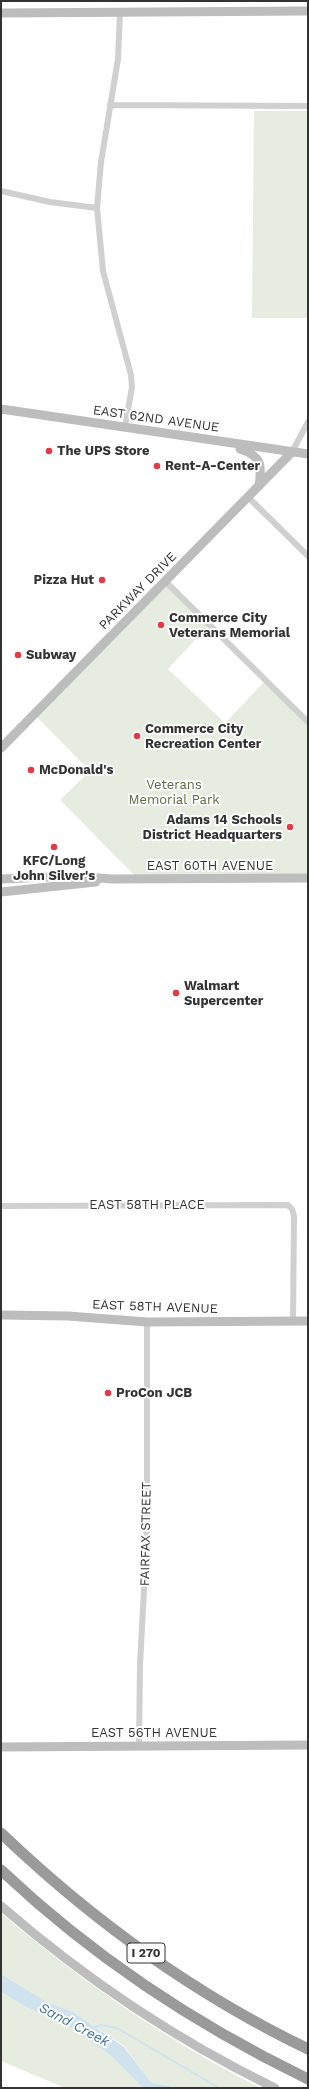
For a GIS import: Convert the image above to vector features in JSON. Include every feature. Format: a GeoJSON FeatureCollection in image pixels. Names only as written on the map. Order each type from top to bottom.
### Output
{"type":"FeatureCollection","features":[{"type":"Feature","properties":{"kind":"highway","name":"I 270"},"geometry":{"type":"LineString","coordinates":[[1,1832],[68,1893],[149,1955],[234,2010],[308,2049]]}},
{"type":"Feature","properties":{"kind":"highway","name":"I 270"},"geometry":{"type":"LineString","coordinates":[[1,1870],[55,1917],[139,1981],[230,2039],[308,2079]]}},
{"type":"Feature","properties":{"kind":"street"},"geometry":{"type":"LineString","coordinates":[[1,13],[308,11]]}},
{"type":"Feature","properties":{"kind":"street"},"geometry":{"type":"LineString","coordinates":[[120,13],[118,59],[101,162],[97,208],[103,272],[131,376],[132,387],[126,427]]}},
{"type":"Feature","properties":{"kind":"street"},"geometry":{"type":"LineString","coordinates":[[110,105],[308,106]]}},
{"type":"Feature","properties":{"kind":"street"},"geometry":{"type":"LineString","coordinates":[[1,191],[50,202],[97,208]]}},
{"type":"Feature","properties":{"kind":"street","name":"EAST 62ND AVENUE"},"geometry":{"type":"LineString","coordinates":[[1,409],[308,454]]}},
{"type":"Feature","properties":{"kind":"street"},"geometry":{"type":"LineString","coordinates":[[292,452],[308,422]]}},
{"type":"Feature","properties":{"kind":"street"},"geometry":{"type":"LineString","coordinates":[[216,441],[250,452],[257,458],[260,468],[258,486]]}},
{"type":"Feature","properties":{"kind":"street","name":"PARKWAY DRIVE"},"geometry":{"type":"LineString","coordinates":[[1,748],[166,582],[292,452]]}},
{"type":"Feature","properties":{"kind":"street"},"geometry":{"type":"LineString","coordinates":[[248,498],[308,556]]}},
{"type":"Feature","properties":{"kind":"street"},"geometry":{"type":"LineString","coordinates":[[166,582],[308,722]]}},
{"type":"Feature","properties":{"kind":"street","name":"EAST 60TH AVENUE"},"geometry":{"type":"LineString","coordinates":[[1,879],[72,876],[112,879],[308,878]]}},
{"type":"Feature","properties":{"kind":"street","name":"EAST 60TH AVENUE"},"geometry":{"type":"LineString","coordinates":[[1,892],[72,885],[112,879]]}},
{"type":"Feature","properties":{"kind":"street","name":"EAST 58TH PLACE"},"geometry":{"type":"LineString","coordinates":[[1,1206],[288,1205],[292,1209],[294,1216],[293,1322]]}},
{"type":"Feature","properties":{"kind":"street","name":"EAST 58TH AVENUE"},"geometry":{"type":"LineString","coordinates":[[1,1315],[68,1316],[147,1322],[308,1321]]}},
{"type":"Feature","properties":{"kind":"street","name":"FAIRFAX STREET"},"geometry":{"type":"LineString","coordinates":[[139,1746],[140,1665],[147,1533],[147,1322]]}},
{"type":"Feature","properties":{"kind":"street","name":"EAST 56TH AVENUE"},"geometry":{"type":"LineString","coordinates":[[4,1746],[308,1745]]}},
{"type":"Feature","properties":{"kind":"street"},"geometry":{"type":"LineString","coordinates":[[1,1906],[51,1948],[117,1995],[194,2045],[275,2088]]}},
{"type":"Feature","properties":{"kind":"green space"},"geometry":{"type":"Polygon","coordinates":[[[254,111],[308,111],[308,318],[252,318],[254,111]]]}},
{"type":"Feature","properties":{"kind":"green space","name":"Veterans Memorial Park"},"geometry":{"type":"Polygon","coordinates":[[[166,582],[209,625],[168,669],[225,723],[266,680],[308,722],[308,878],[138,879],[60,800],[90,771],[34,714],[166,582]]]}},
{"type":"Feature","properties":{"kind":"green space"},"geometry":{"type":"Polygon","coordinates":[[[1,1913],[62,1962],[126,2008],[192,2050],[261,2088],[178,2088],[151,2082],[124,2046],[75,2013],[47,2002],[1,1974],[1,1913]]]}},
{"type":"Feature","properties":{"kind":"green space"},"geometry":{"type":"Polygon","coordinates":[[[1,1992],[26,2007],[64,2023],[110,2055],[143,2088],[65,2088],[1,2061],[1,1992]]]}},
{"type":"Feature","properties":{"kind":"water","name":"Sand Creek"},"geometry":{"type":"Polygon","coordinates":[[[1,1974],[47,2002],[75,2013],[124,2047],[151,2082],[178,2088],[143,2088],[110,2055],[64,2023],[26,2007],[1,1992],[1,1974]]]}},
{"type":"Feature","properties":{"kind":"waterway","name":"Sand Creek"},"geometry":{"type":"LineString","coordinates":[[95,2027],[101,2025],[117,2028],[219,2088]]}},
{"type":"Feature","properties":{"kind":"place","name":"The UPS Store"},"geometry":{"type":"Point","coordinates":[49,451]}},
{"type":"Feature","properties":{"kind":"place","name":"Rent-A-Center"},"geometry":{"type":"Point","coordinates":[157,466]}},
{"type":"Feature","properties":{"kind":"place","name":"Pizza Hut"},"geometry":{"type":"Point","coordinates":[102,580]}},
{"type":"Feature","properties":{"kind":"place","name":"Commerce City Veterans Memorial"},"geometry":{"type":"Point","coordinates":[161,625]}},
{"type":"Feature","properties":{"kind":"place","name":"Subway"},"geometry":{"type":"Point","coordinates":[18,655]}},
{"type":"Feature","properties":{"kind":"place","name":"Commerce City Recreation Center"},"geometry":{"type":"Point","coordinates":[137,736]}},
{"type":"Feature","properties":{"kind":"place","name":"McDonald's"},"geometry":{"type":"Point","coordinates":[31,770]}},
{"type":"Feature","properties":{"kind":"place","name":"Adams 14 Schools District Headquarters"},"geometry":{"type":"Point","coordinates":[290,827]}},
{"type":"Feature","properties":{"kind":"place","name":"KFC/Long John Silver's"},"geometry":{"type":"Point","coordinates":[54,847]}},
{"type":"Feature","properties":{"kind":"place","name":"Walmart Supercenter"},"geometry":{"type":"Point","coordinates":[176,993]}},
{"type":"Feature","properties":{"kind":"place","name":"ProCon JCB"},"geometry":{"type":"Point","coordinates":[108,1393]}}]}
